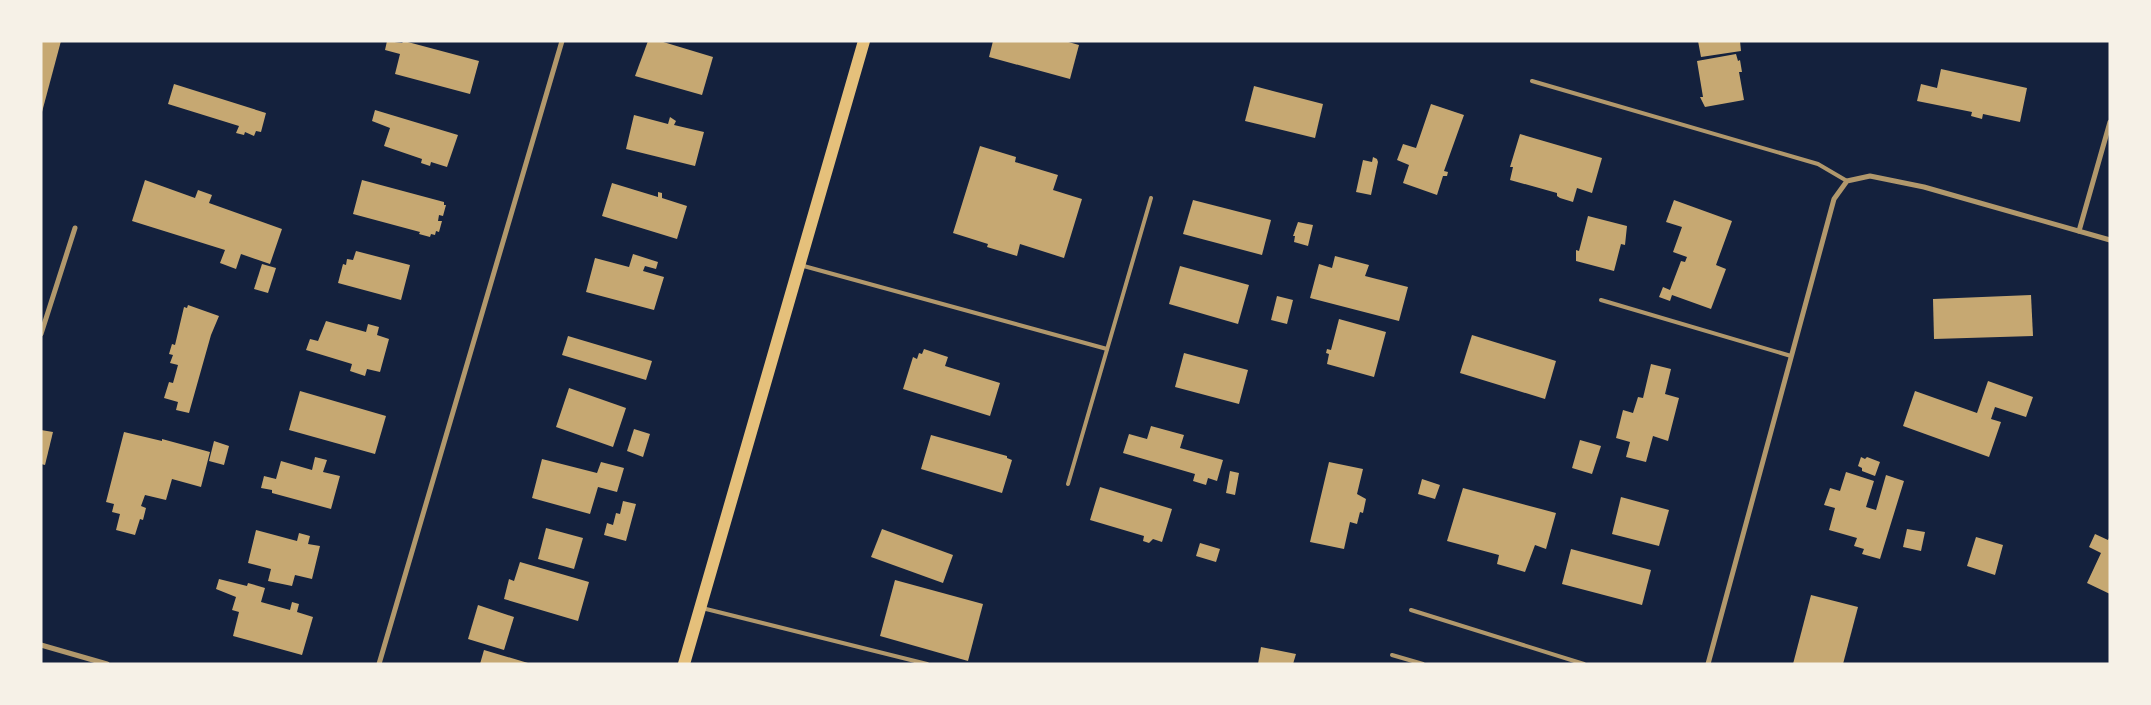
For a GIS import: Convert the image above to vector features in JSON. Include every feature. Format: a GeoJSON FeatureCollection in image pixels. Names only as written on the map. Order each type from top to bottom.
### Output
{"type":"FeatureCollection","features":[{"type":"Feature","properties":{"kind":"main road"},"geometry":{"type":"LineString","coordinates":[[684,664],[864,41]]}},
{"type":"Feature","properties":{"kind":"street"},"geometry":{"type":"LineString","coordinates":[[379,664],[562,41]]}},
{"type":"Feature","properties":{"kind":"street"},"geometry":{"type":"LineString","coordinates":[[2078,231],[2110,122]]}},
{"type":"Feature","properties":{"kind":"street"},"geometry":{"type":"LineString","coordinates":[[1708,664],[1834,199],[1846,181],[1870,176],[1924,188],[2110,240]]}},
{"type":"Feature","properties":{"kind":"street"},"geometry":{"type":"LineString","coordinates":[[41,334],[75,228]]}},
{"type":"Feature","properties":{"kind":"street"},"geometry":{"type":"LineString","coordinates":[[41,645],[107,664]]}},
{"type":"Feature","properties":{"kind":"lane"},"geometry":{"type":"LineString","coordinates":[[1532,81],[1818,164],[1846,181]]}},
{"type":"Feature","properties":{"kind":"lane"},"geometry":{"type":"LineString","coordinates":[[1068,484],[1151,198]]}},
{"type":"Feature","properties":{"kind":"lane"},"geometry":{"type":"LineString","coordinates":[[798,265],[1107,349]]}},
{"type":"Feature","properties":{"kind":"lane"},"geometry":{"type":"LineString","coordinates":[[1601,300],[1791,356]]}},
{"type":"Feature","properties":{"kind":"lane"},"geometry":{"type":"LineString","coordinates":[[700,608],[927,664]]}},
{"type":"Feature","properties":{"kind":"lane"},"geometry":{"type":"LineString","coordinates":[[1412,610],[1584,664]]}},
{"type":"Feature","properties":{"kind":"lane"},"geometry":{"type":"LineString","coordinates":[[1392,656],[1423,664]]}},
{"type":"Feature","properties":{"kind":"building"},"geometry":{"type":"Polygon","coordinates":[[[41,41],[61,41],[42,112],[41,112],[41,41]]]}},
{"type":"Feature","properties":{"kind":"building"},"geometry":{"type":"Polygon","coordinates":[[[387,41],[402,43],[404,41],[479,61],[470,94],[395,74],[400,54],[385,50],[387,41]]]}},
{"type":"Feature","properties":{"kind":"building"},"geometry":{"type":"Polygon","coordinates":[[[648,41],[660,41],[713,57],[702,95],[635,76],[648,41]]]}},
{"type":"Feature","properties":{"kind":"building"},"geometry":{"type":"Polygon","coordinates":[[[993,41],[1065,41],[1079,45],[1070,79],[989,57],[993,41]]]}},
{"type":"Feature","properties":{"kind":"building"},"geometry":{"type":"Polygon","coordinates":[[[1698,41],[1740,41],[1741,51],[1701,57],[1698,41]]]}},
{"type":"Feature","properties":{"kind":"building"},"geometry":{"type":"Polygon","coordinates":[[[1736,54],[1738,61],[1740,60],[1742,72],[1739,72],[1744,100],[1705,107],[1700,97],[1703,97],[1697,61],[1736,54]]]}},
{"type":"Feature","properties":{"kind":"building"},"geometry":{"type":"Polygon","coordinates":[[[1941,69],[2027,88],[2020,122],[1983,114],[1982,119],[1971,116],[1972,112],[1917,101],[1921,84],[1937,88],[1941,69]]]}},
{"type":"Feature","properties":{"kind":"building"},"geometry":{"type":"Polygon","coordinates":[[[174,84],[266,113],[261,132],[256,131],[254,136],[245,132],[244,135],[236,133],[239,126],[168,104],[174,84]]]}},
{"type":"Feature","properties":{"kind":"building"},"geometry":{"type":"Polygon","coordinates":[[[1254,86],[1323,104],[1315,138],[1245,121],[1254,86]]]}},
{"type":"Feature","properties":{"kind":"building"},"geometry":{"type":"Polygon","coordinates":[[[1431,104],[1464,115],[1444,171],[1448,172],[1447,176],[1443,176],[1437,195],[1403,183],[1409,165],[1397,160],[1403,144],[1416,148],[1431,104]]]}},
{"type":"Feature","properties":{"kind":"building"},"geometry":{"type":"Polygon","coordinates":[[[375,110],[458,135],[447,167],[431,162],[430,166],[421,163],[422,159],[384,146],[390,128],[372,121],[375,110]]]}},
{"type":"Feature","properties":{"kind":"building"},"geometry":{"type":"Polygon","coordinates":[[[634,115],[668,124],[670,117],[676,121],[674,125],[704,132],[695,166],[626,149],[634,115]]]}},
{"type":"Feature","properties":{"kind":"building"},"geometry":{"type":"Polygon","coordinates":[[[1520,134],[1602,158],[1592,193],[1577,188],[1573,202],[1560,198],[1557,196],[1557,193],[1510,180],[1513,167],[1510,167],[1520,134]]]}},
{"type":"Feature","properties":{"kind":"building"},"geometry":{"type":"Polygon","coordinates":[[[980,146],[1016,157],[1015,162],[1058,175],[1053,190],[1082,199],[1064,258],[1020,244],[1017,256],[987,247],[988,244],[953,233],[980,146]]]}},
{"type":"Feature","properties":{"kind":"building"},"geometry":{"type":"Polygon","coordinates":[[[1373,157],[1378,162],[1371,195],[1356,192],[1363,160],[1372,162],[1373,157]]]}},
{"type":"Feature","properties":{"kind":"building"},"geometry":{"type":"Polygon","coordinates":[[[145,180],[195,198],[198,190],[212,195],[209,203],[282,229],[270,264],[241,254],[236,269],[220,263],[225,250],[132,221],[145,180]]]}},
{"type":"Feature","properties":{"kind":"building"},"geometry":{"type":"Polygon","coordinates":[[[362,180],[444,202],[444,205],[446,205],[443,216],[439,215],[438,221],[442,221],[439,232],[436,231],[435,235],[431,234],[430,237],[419,234],[420,232],[353,214],[362,180]]]}},
{"type":"Feature","properties":{"kind":"building"},"geometry":{"type":"Polygon","coordinates":[[[612,183],[658,197],[658,192],[662,193],[662,198],[687,206],[677,239],[602,216],[612,183]]]}},
{"type":"Feature","properties":{"kind":"building"},"geometry":{"type":"Polygon","coordinates":[[[1193,200],[1271,220],[1262,255],[1183,234],[1193,200]]]}},
{"type":"Feature","properties":{"kind":"building"},"geometry":{"type":"Polygon","coordinates":[[[1674,200],[1732,221],[1716,265],[1726,269],[1711,309],[1672,295],[1670,301],[1659,297],[1663,287],[1670,290],[1681,261],[1685,262],[1687,257],[1673,252],[1682,227],[1666,222],[1674,200]]]}},
{"type":"Feature","properties":{"kind":"building"},"geometry":{"type":"Polygon","coordinates":[[[1588,216],[1627,226],[1625,245],[1621,244],[1614,271],[1576,261],[1576,250],[1579,251],[1588,216]]]}},
{"type":"Feature","properties":{"kind":"building"},"geometry":{"type":"Polygon","coordinates":[[[1298,222],[1313,225],[1308,246],[1294,242],[1295,236],[1293,236],[1298,222]]]}},
{"type":"Feature","properties":{"kind":"building"},"geometry":{"type":"Polygon","coordinates":[[[356,251],[410,265],[401,300],[338,283],[343,264],[346,265],[347,259],[353,260],[356,251]]]}},
{"type":"Feature","properties":{"kind":"building"},"geometry":{"type":"Polygon","coordinates":[[[633,254],[658,262],[656,269],[645,266],[643,271],[664,277],[654,310],[586,292],[595,258],[629,267],[633,254]]]}},
{"type":"Feature","properties":{"kind":"building"},"geometry":{"type":"Polygon","coordinates":[[[1335,256],[1369,265],[1365,276],[1408,287],[1399,321],[1310,298],[1319,264],[1332,268],[1335,256]]]}},
{"type":"Feature","properties":{"kind":"building"},"geometry":{"type":"Polygon","coordinates":[[[262,264],[276,268],[268,293],[254,289],[262,264]]]}},
{"type":"Feature","properties":{"kind":"building"},"geometry":{"type":"Polygon","coordinates":[[[1180,266],[1249,285],[1238,324],[1169,304],[1180,266]]]}},
{"type":"Feature","properties":{"kind":"building"},"geometry":{"type":"Polygon","coordinates":[[[2031,295],[2033,336],[1934,339],[1933,299],[2031,295]]]}},
{"type":"Feature","properties":{"kind":"building"},"geometry":{"type":"Polygon","coordinates":[[[1277,296],[1293,300],[1287,324],[1271,320],[1277,296]]]}},
{"type":"Feature","properties":{"kind":"building"},"geometry":{"type":"Polygon","coordinates":[[[188,305],[219,316],[211,335],[189,413],[176,410],[178,402],[164,398],[169,382],[173,383],[178,365],[170,363],[173,355],[169,354],[172,344],[175,345],[184,307],[187,308],[188,305]]]}},
{"type":"Feature","properties":{"kind":"building"},"geometry":{"type":"Polygon","coordinates":[[[1339,319],[1386,332],[1374,377],[1327,364],[1329,354],[1326,353],[1327,349],[1331,350],[1339,319]]]}},
{"type":"Feature","properties":{"kind":"building"},"geometry":{"type":"Polygon","coordinates":[[[326,321],[366,332],[368,324],[379,327],[377,335],[389,339],[380,372],[367,369],[365,376],[350,371],[352,364],[306,350],[310,339],[318,341],[326,321]]]}},
{"type":"Feature","properties":{"kind":"building"},"geometry":{"type":"Polygon","coordinates":[[[1472,335],[1556,361],[1545,399],[1460,373],[1472,335]]]}},
{"type":"Feature","properties":{"kind":"building"},"geometry":{"type":"Polygon","coordinates":[[[568,336],[652,361],[646,380],[562,355],[568,336]]]}},
{"type":"Feature","properties":{"kind":"building"},"geometry":{"type":"Polygon","coordinates":[[[924,349],[948,357],[945,366],[1000,383],[990,416],[903,389],[913,357],[917,359],[919,353],[922,354],[924,349]]]}},
{"type":"Feature","properties":{"kind":"building"},"geometry":{"type":"Polygon","coordinates":[[[1184,353],[1248,370],[1239,404],[1175,387],[1184,353]]]}},
{"type":"Feature","properties":{"kind":"building"},"geometry":{"type":"Polygon","coordinates":[[[1651,364],[1671,369],[1665,394],[1679,398],[1668,441],[1653,436],[1646,462],[1626,457],[1630,442],[1616,438],[1623,410],[1633,413],[1638,397],[1643,398],[1651,364]]]}},
{"type":"Feature","properties":{"kind":"building"},"geometry":{"type":"Polygon","coordinates":[[[1988,381],[2033,397],[2026,417],[1995,407],[1991,419],[2001,422],[1989,457],[1903,426],[1915,391],[1977,413],[1988,381]]]}},
{"type":"Feature","properties":{"kind":"building"},"geometry":{"type":"Polygon","coordinates":[[[569,388],[626,408],[613,447],[556,427],[569,388]]]}},
{"type":"Feature","properties":{"kind":"building"},"geometry":{"type":"Polygon","coordinates":[[[300,391],[386,416],[375,454],[289,430],[300,391]]]}},
{"type":"Feature","properties":{"kind":"building"},"geometry":{"type":"Polygon","coordinates":[[[1151,426],[1184,435],[1180,448],[1223,460],[1217,481],[1208,478],[1206,485],[1193,481],[1195,474],[1123,453],[1129,434],[1147,439],[1151,426]]]}},
{"type":"Feature","properties":{"kind":"building"},"geometry":{"type":"Polygon","coordinates":[[[634,429],[650,434],[643,457],[627,451],[634,429]]]}},
{"type":"Feature","properties":{"kind":"building"},"geometry":{"type":"Polygon","coordinates":[[[41,430],[53,432],[45,465],[41,464],[41,430]]]}},
{"type":"Feature","properties":{"kind":"building"},"geometry":{"type":"Polygon","coordinates":[[[124,432],[162,441],[162,439],[210,452],[201,487],[172,479],[166,500],[145,495],[141,506],[146,508],[143,520],[140,519],[135,535],[116,530],[120,514],[112,512],[114,504],[106,502],[124,432]]]}},
{"type":"Feature","properties":{"kind":"building"},"geometry":{"type":"Polygon","coordinates":[[[931,435],[1007,456],[1007,458],[1012,460],[1002,493],[921,469],[931,435]]]}},
{"type":"Feature","properties":{"kind":"building"},"geometry":{"type":"Polygon","coordinates":[[[1580,440],[1601,446],[1592,474],[1572,468],[1580,440]]]}},
{"type":"Feature","properties":{"kind":"building"},"geometry":{"type":"Polygon","coordinates":[[[214,441],[229,446],[224,465],[209,461],[214,441]]]}},
{"type":"Feature","properties":{"kind":"building"},"geometry":{"type":"Polygon","coordinates":[[[315,457],[327,460],[323,472],[340,476],[331,509],[272,493],[272,490],[261,488],[264,476],[276,479],[281,461],[312,470],[315,457]]]}},
{"type":"Feature","properties":{"kind":"building"},"geometry":{"type":"Polygon","coordinates":[[[1861,457],[1865,459],[1867,457],[1880,462],[1875,476],[1862,471],[1862,468],[1858,466],[1861,457]]]}},
{"type":"Feature","properties":{"kind":"building"},"geometry":{"type":"Polygon","coordinates":[[[542,459],[597,473],[601,462],[624,468],[617,492],[598,487],[590,514],[532,498],[542,459]]]}},
{"type":"Feature","properties":{"kind":"building"},"geometry":{"type":"Polygon","coordinates":[[[1329,462],[1363,469],[1357,494],[1366,499],[1363,513],[1360,512],[1357,524],[1350,522],[1344,549],[1310,542],[1329,462]]]}},
{"type":"Feature","properties":{"kind":"building"},"geometry":{"type":"Polygon","coordinates":[[[1230,471],[1239,473],[1235,495],[1226,493],[1230,471]]]}},
{"type":"Feature","properties":{"kind":"building"},"geometry":{"type":"Polygon","coordinates":[[[1846,472],[1874,481],[1866,507],[1876,510],[1886,475],[1904,481],[1880,559],[1862,554],[1864,549],[1854,546],[1857,538],[1829,530],[1835,508],[1824,505],[1830,488],[1840,491],[1846,472]]]}},
{"type":"Feature","properties":{"kind":"building"},"geometry":{"type":"Polygon","coordinates":[[[1422,479],[1440,485],[1435,499],[1418,494],[1422,479]]]}},
{"type":"Feature","properties":{"kind":"building"},"geometry":{"type":"Polygon","coordinates":[[[1100,487],[1172,509],[1162,542],[1153,539],[1149,543],[1143,541],[1144,536],[1090,520],[1100,487]]]}},
{"type":"Feature","properties":{"kind":"building"},"geometry":{"type":"Polygon","coordinates":[[[1463,488],[1556,513],[1546,549],[1535,545],[1525,572],[1497,564],[1499,555],[1447,541],[1463,488]]]}},
{"type":"Feature","properties":{"kind":"building"},"geometry":{"type":"Polygon","coordinates":[[[1621,497],[1669,510],[1659,546],[1612,534],[1621,497]]]}},
{"type":"Feature","properties":{"kind":"building"},"geometry":{"type":"Polygon","coordinates":[[[623,501],[636,504],[626,541],[604,535],[607,523],[613,525],[616,513],[620,514],[623,501]]]}},
{"type":"Feature","properties":{"kind":"building"},"geometry":{"type":"Polygon","coordinates":[[[546,528],[583,538],[574,569],[538,559],[546,528]]]}},
{"type":"Feature","properties":{"kind":"building"},"geometry":{"type":"Polygon","coordinates":[[[882,529],[953,555],[943,583],[871,557],[882,529]]]}},
{"type":"Feature","properties":{"kind":"building"},"geometry":{"type":"Polygon","coordinates":[[[1907,529],[1925,532],[1921,551],[1903,547],[1907,529]]]}},
{"type":"Feature","properties":{"kind":"building"},"geometry":{"type":"Polygon","coordinates":[[[256,530],[297,541],[299,533],[310,536],[308,544],[320,546],[312,579],[295,575],[292,586],[268,581],[271,569],[248,563],[256,530]]]}},
{"type":"Feature","properties":{"kind":"building"},"geometry":{"type":"Polygon","coordinates":[[[2095,534],[2108,540],[2110,536],[2110,594],[2087,583],[2101,553],[2089,547],[2095,534]]]}},
{"type":"Feature","properties":{"kind":"building"},"geometry":{"type":"Polygon","coordinates":[[[1976,537],[2003,545],[1995,575],[1967,566],[1976,537]]]}},
{"type":"Feature","properties":{"kind":"building"},"geometry":{"type":"Polygon","coordinates":[[[1200,543],[1220,549],[1216,562],[1196,556],[1200,543]]]}},
{"type":"Feature","properties":{"kind":"building"},"geometry":{"type":"Polygon","coordinates":[[[1571,549],[1651,570],[1642,605],[1562,584],[1571,549]]]}},
{"type":"Feature","properties":{"kind":"building"},"geometry":{"type":"Polygon","coordinates":[[[520,562],[589,582],[578,621],[504,599],[509,579],[514,581],[520,562]]]}},
{"type":"Feature","properties":{"kind":"building"},"geometry":{"type":"Polygon","coordinates":[[[219,579],[247,586],[248,583],[265,588],[261,602],[290,610],[292,602],[299,604],[297,612],[313,617],[302,655],[233,636],[239,612],[232,610],[236,597],[216,589],[219,579]]]}},
{"type":"Feature","properties":{"kind":"building"},"geometry":{"type":"Polygon","coordinates":[[[895,580],[983,604],[968,661],[880,636],[895,580]]]}},
{"type":"Feature","properties":{"kind":"building"},"geometry":{"type":"Polygon","coordinates":[[[1811,595],[1858,607],[1843,664],[1793,664],[1811,595]]]}},
{"type":"Feature","properties":{"kind":"building"},"geometry":{"type":"Polygon","coordinates":[[[478,605],[514,617],[504,650],[468,639],[478,605]]]}},
{"type":"Feature","properties":{"kind":"building"},"geometry":{"type":"Polygon","coordinates":[[[1261,647],[1296,654],[1293,664],[1258,664],[1261,647]]]}},
{"type":"Feature","properties":{"kind":"building"},"geometry":{"type":"Polygon","coordinates":[[[484,650],[528,663],[528,664],[480,664],[484,650]]]}}]}
